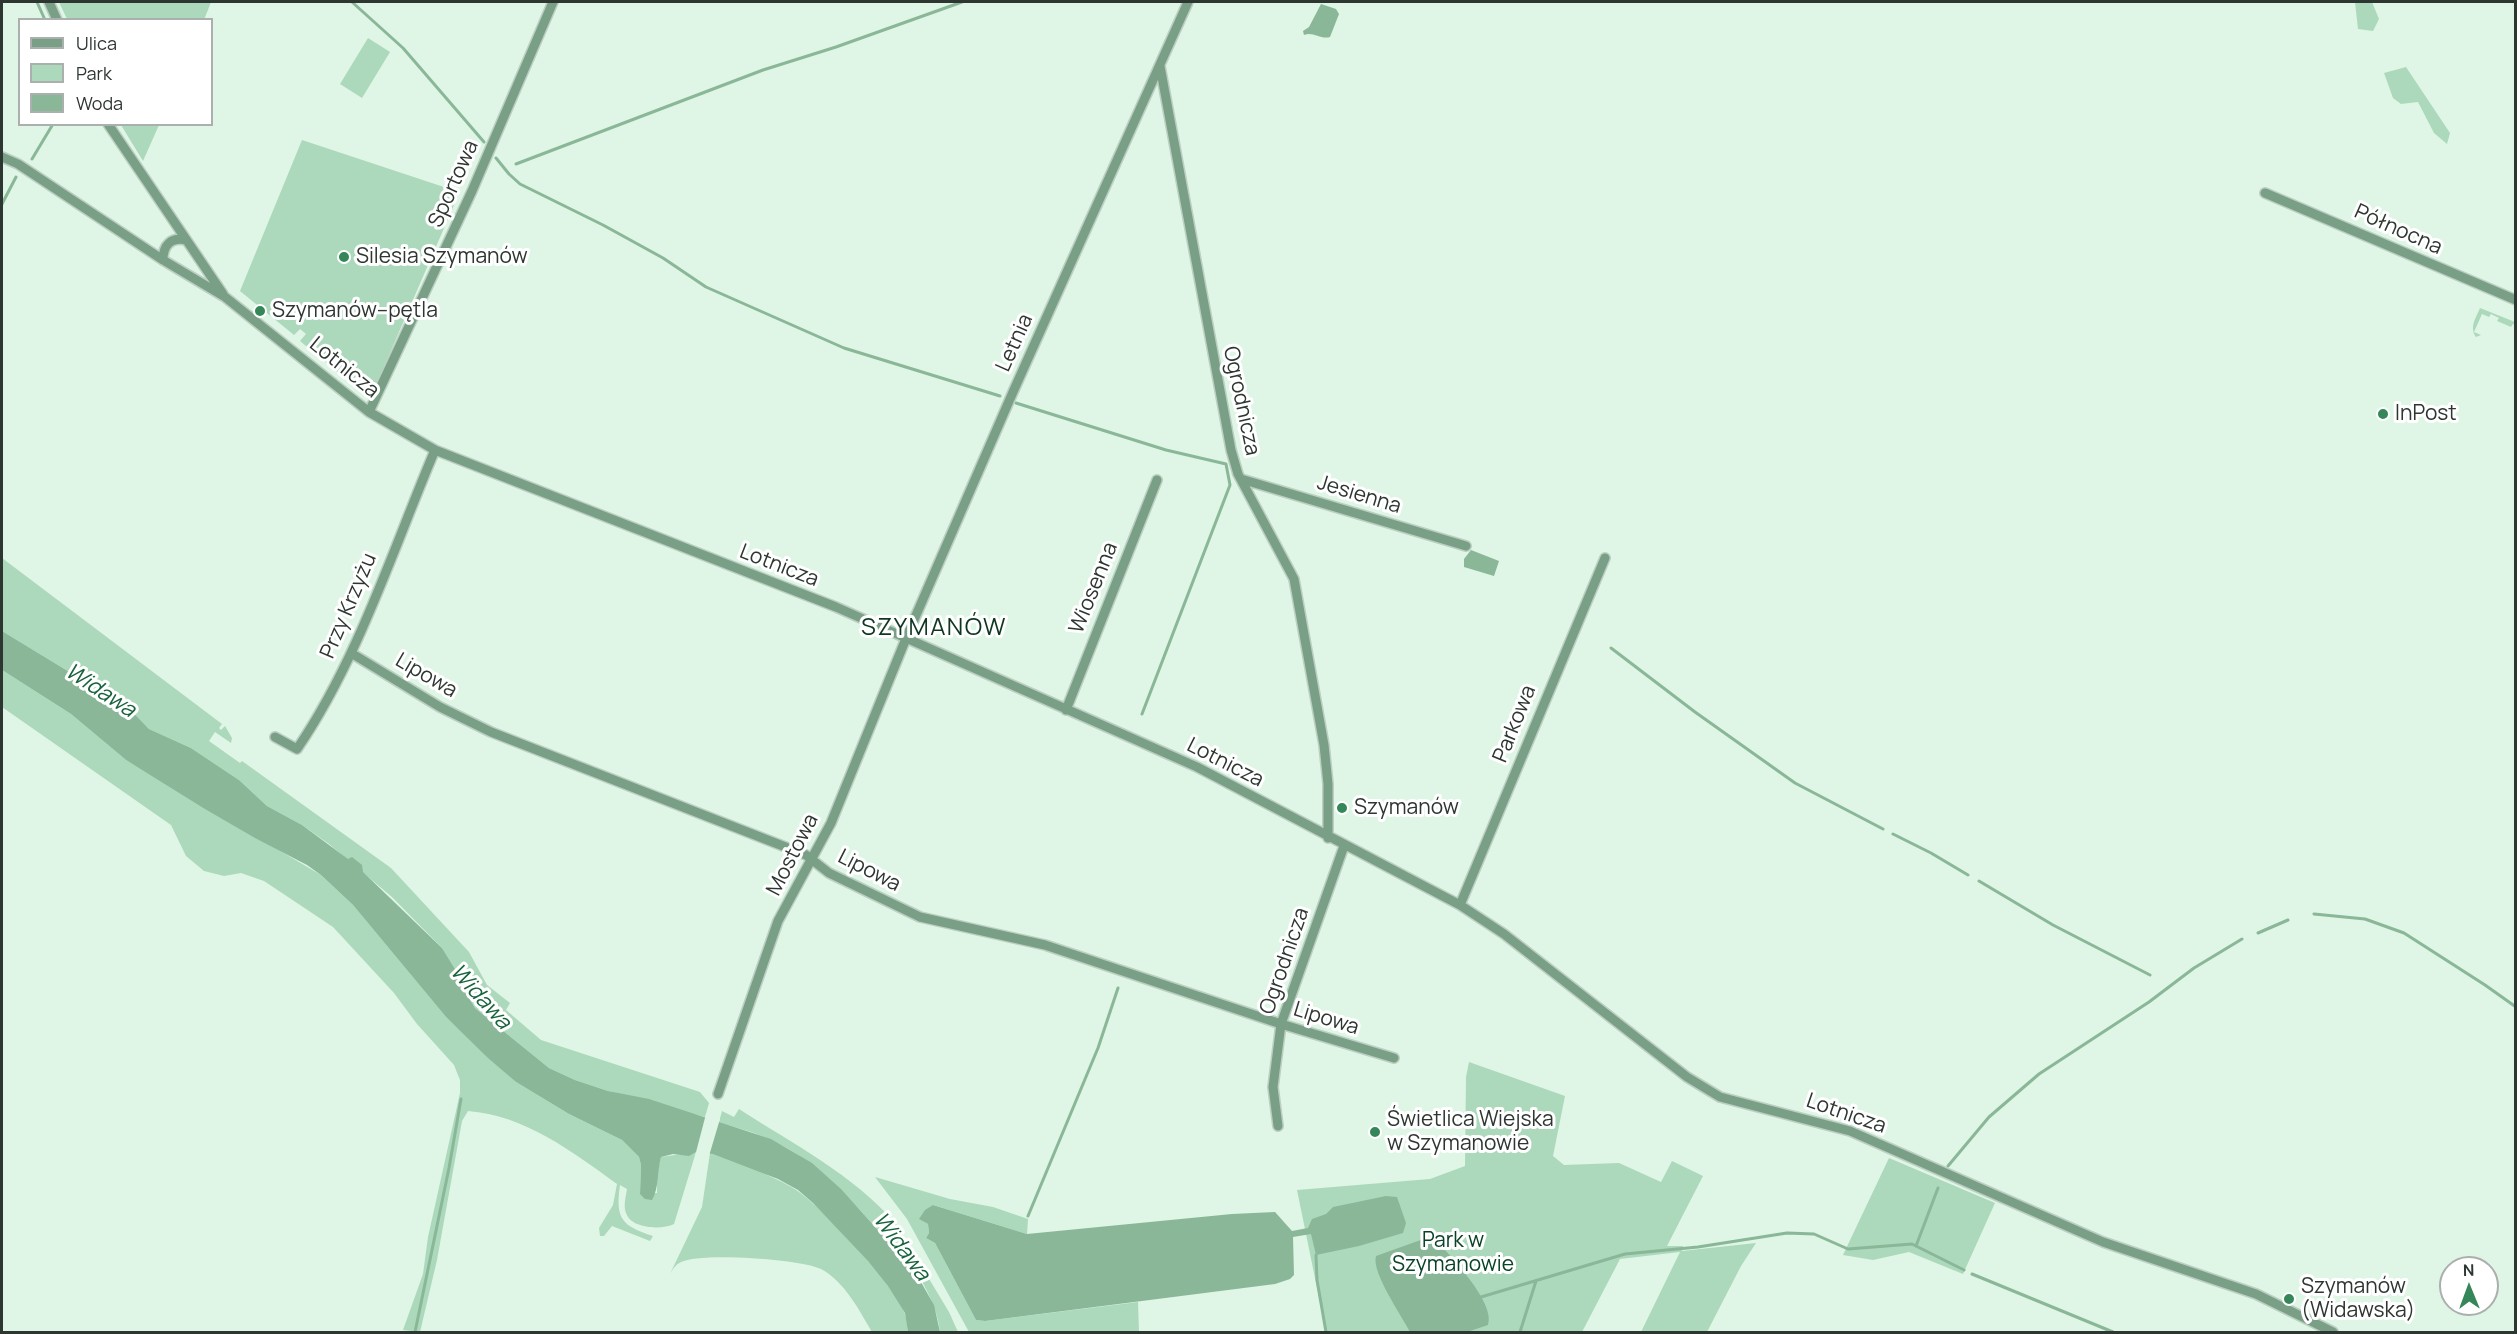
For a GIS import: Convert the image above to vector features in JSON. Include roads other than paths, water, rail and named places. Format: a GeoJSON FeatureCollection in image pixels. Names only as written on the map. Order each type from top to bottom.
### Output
{"type":"FeatureCollection","features":[{"type":"Feature","properties":{"kind":"street"},"geometry":{"type":"LineString","coordinates":[[49,2],[56,18]]}},
{"type":"Feature","properties":{"kind":"street","name":"Sportowa"},"geometry":{"type":"LineString","coordinates":[[369,412],[472,191],[553,2]]}},
{"type":"Feature","properties":{"kind":"street"},"geometry":{"type":"LineString","coordinates":[[1160,66],[1188,2]]}},
{"type":"Feature","properties":{"kind":"street","name":"Ogrodnicza"},"geometry":{"type":"LineString","coordinates":[[1160,66],[1231,450],[1241,479],[1294,579],[1324,745],[1328,784],[1328,838]]}},
{"type":"Feature","properties":{"kind":"street","name":"Letnia"},"geometry":{"type":"LineString","coordinates":[[907,636],[1032,349],[1160,66]]}},
{"type":"Feature","properties":{"kind":"street","name":"Lotnicza"},"geometry":{"type":"LineString","coordinates":[[109,126],[225,297]]}},
{"type":"Feature","properties":{"kind":"street","name":"Lotnicza"},"geometry":{"type":"LineString","coordinates":[[2,157],[18,164],[164,260],[225,297],[369,412],[435,450],[907,636],[1066,710],[1197,767],[1341,845],[1460,905],[1503,934],[1687,1077],[1720,1097],[1850,1131],[2103,1242],[2256,1294],[2333,1332]]}},
{"type":"Feature","properties":{"kind":"street","name":"Północna"},"geometry":{"type":"LineString","coordinates":[[2265,193],[2516,300]]}},
{"type":"Feature","properties":{"kind":"street"},"geometry":{"type":"LineString","coordinates":[[164,260],[168,243],[179,239],[186,240]]}},
{"type":"Feature","properties":{"kind":"street","name":"Przy Krzyżu"},"geometry":{"type":"LineString","coordinates":[[275,737],[297,749],[317,719],[351,653],[435,450]]}},
{"type":"Feature","properties":{"kind":"street","name":"Jesienna"},"geometry":{"type":"LineString","coordinates":[[1241,479],[1466,546]]}},
{"type":"Feature","properties":{"kind":"street","name":"Wiosenna"},"geometry":{"type":"LineString","coordinates":[[1066,710],[1157,480]]}},
{"type":"Feature","properties":{"kind":"street","name":"Parkowa"},"geometry":{"type":"LineString","coordinates":[[1460,905],[1605,558]]}},
{"type":"Feature","properties":{"kind":"street","name":"Mostowa"},"geometry":{"type":"LineString","coordinates":[[718,1094],[778,921],[831,823],[907,636]]}},
{"type":"Feature","properties":{"kind":"street","name":"Lipowa"},"geometry":{"type":"LineString","coordinates":[[351,653],[440,707],[491,732],[796,850],[829,873],[921,917],[1046,945],[1281,1024],[1394,1058]]}},
{"type":"Feature","properties":{"kind":"street","name":"Ogrodnicza"},"geometry":{"type":"LineString","coordinates":[[1278,1126],[1273,1087],[1281,1024],[1341,845]]}},
{"type":"Feature","properties":{"kind":"street"},"geometry":{"type":"LineString","coordinates":[[2310,1332],[2315,1323]]}},
{"type":"Feature","properties":{"kind":"water"},"geometry":{"type":"Polygon","coordinates":[[[1321,4],[1336,9],[1339,14],[1330,37],[1304,35],[1303,31],[1309,27],[1321,4]]]}},
{"type":"Feature","properties":{"kind":"water"},"geometry":{"type":"Polygon","coordinates":[[[1471,550],[1499,561],[1494,576],[1464,567],[1464,559],[1471,550]]]}},
{"type":"Feature","properties":{"kind":"water","name":"Widawa"},"geometry":{"type":"Polygon","coordinates":[[[2,631],[71,673],[92,689],[124,703],[149,729],[191,748],[239,780],[267,806],[302,825],[348,859],[352,857],[362,865],[363,872],[442,948],[456,971],[465,975],[467,981],[461,984],[475,1008],[549,1068],[608,1091],[649,1099],[771,1139],[812,1163],[841,1189],[894,1248],[904,1243],[905,1254],[934,1305],[940,1332],[908,1332],[905,1313],[888,1286],[868,1261],[813,1203],[798,1190],[778,1179],[713,1154],[696,1152],[689,1156],[673,1154],[661,1157],[654,1196],[652,1200],[645,1199],[640,1194],[639,1157],[622,1140],[569,1114],[516,1082],[488,1058],[446,1017],[353,905],[321,875],[205,809],[126,760],[71,714],[2,670],[2,631]]]}},
{"type":"Feature","properties":{"kind":"water"},"geometry":{"type":"Polygon","coordinates":[[[1386,1196],[1397,1197],[1406,1223],[1403,1233],[1359,1246],[1316,1255],[1311,1234],[1293,1237],[1294,1275],[1290,1279],[1275,1284],[985,1321],[976,1320],[935,1243],[926,1238],[929,1233],[928,1224],[919,1219],[925,1210],[933,1205],[1027,1234],[1232,1214],[1275,1212],[1292,1231],[1308,1228],[1312,1219],[1326,1214],[1333,1207],[1386,1196]]]}},
{"type":"Feature","properties":{"kind":"water"},"geometry":{"type":"Polygon","coordinates":[[[1429,1237],[1444,1248],[1471,1281],[1485,1305],[1489,1316],[1488,1325],[1467,1332],[1410,1332],[1382,1283],[1376,1256],[1429,1237]]]}},
{"type":"Feature","properties":{"kind":"waterway"},"geometry":{"type":"LineString","coordinates":[[37,2],[44,18]]}},
{"type":"Feature","properties":{"kind":"waterway"},"geometry":{"type":"LineString","coordinates":[[352,2],[403,48],[484,142]]}},
{"type":"Feature","properties":{"kind":"waterway"},"geometry":{"type":"LineString","coordinates":[[516,164],[763,70],[836,47],[962,2]]}},
{"type":"Feature","properties":{"kind":"waterway"},"geometry":{"type":"LineString","coordinates":[[32,159],[52,126]]}},
{"type":"Feature","properties":{"kind":"waterway"},"geometry":{"type":"LineString","coordinates":[[496,158],[520,184],[663,258],[706,287],[844,348],[1000,396]]}},
{"type":"Feature","properties":{"kind":"waterway"},"geometry":{"type":"LineString","coordinates":[[2,204],[16,177]]}},
{"type":"Feature","properties":{"kind":"waterway"},"geometry":{"type":"LineString","coordinates":[[1016,403],[1166,450],[1226,464],[1230,485],[1142,714]]}},
{"type":"Feature","properties":{"kind":"waterway"},"geometry":{"type":"LineString","coordinates":[[1611,648],[1695,712],[1795,783],[1883,829]]}},
{"type":"Feature","properties":{"kind":"waterway"},"geometry":{"type":"LineString","coordinates":[[1893,834],[1968,875]]}},
{"type":"Feature","properties":{"kind":"waterway"},"geometry":{"type":"LineString","coordinates":[[1979,881],[2053,925],[2150,975]]}},
{"type":"Feature","properties":{"kind":"waterway"},"geometry":{"type":"LineString","coordinates":[[2314,914],[2365,919],[2404,933],[2516,1007]]}},
{"type":"Feature","properties":{"kind":"waterway"},"geometry":{"type":"LineString","coordinates":[[2258,933],[2288,920]]}},
{"type":"Feature","properties":{"kind":"waterway"},"geometry":{"type":"LineString","coordinates":[[1948,1166],[1989,1117],[2039,1074],[2149,1002],[2194,968],[2242,939]]}},
{"type":"Feature","properties":{"kind":"waterway"},"geometry":{"type":"LineString","coordinates":[[1028,1216],[1098,1048],[1118,988]]}},
{"type":"Feature","properties":{"kind":"waterway"},"geometry":{"type":"LineString","coordinates":[[415,1332],[461,1099]]}},
{"type":"Feature","properties":{"kind":"waterway"},"geometry":{"type":"LineString","coordinates":[[1916,1246],[1938,1188]]}},
{"type":"Feature","properties":{"kind":"waterway"},"geometry":{"type":"LineString","coordinates":[[1481,1297],[1625,1254],[1698,1247],[1787,1233],[1814,1234],[1848,1249],[1912,1244],[1964,1270]]}},
{"type":"Feature","properties":{"kind":"waterway"},"geometry":{"type":"LineString","coordinates":[[1316,1255],[1317,1280],[1326,1332]]}},
{"type":"Feature","properties":{"kind":"waterway"},"geometry":{"type":"LineString","coordinates":[[1972,1274],[2113,1332]]}},
{"type":"Feature","properties":{"kind":"waterway"},"geometry":{"type":"LineString","coordinates":[[1520,1332],[1536,1281]]}},
{"type":"Feature","properties":{"kind":"place","name":"Silesia Szymanów"},"geometry":{"type":"Point","coordinates":[344,257]}},
{"type":"Feature","properties":{"kind":"place","name":"Szymanów–pętla"},"geometry":{"type":"Point","coordinates":[260,311]}},
{"type":"Feature","properties":{"kind":"place","name":"InPost"},"geometry":{"type":"Point","coordinates":[2383,414]}},
{"type":"Feature","properties":{"kind":"place","name":"Szymanów"},"geometry":{"type":"Point","coordinates":[1342,808]}},
{"type":"Feature","properties":{"kind":"place","name":"Świetlica Wiejska w Szymanowie"},"geometry":{"type":"Point","coordinates":[1375,1132]}},
{"type":"Feature","properties":{"kind":"place","name":"Szymanów (Widawska)"},"geometry":{"type":"Point","coordinates":[2289,1299]}},
{"type":"Feature","properties":{"kind":"district","name":"SZYMANÓW"},"geometry":{"type":"Point","coordinates":[934,628]}},
{"type":"Feature","properties":{"kind":"park label","name":"Park w Szymanowie"},"geometry":{"type":"Point","coordinates":[1453,1253]}}]}
